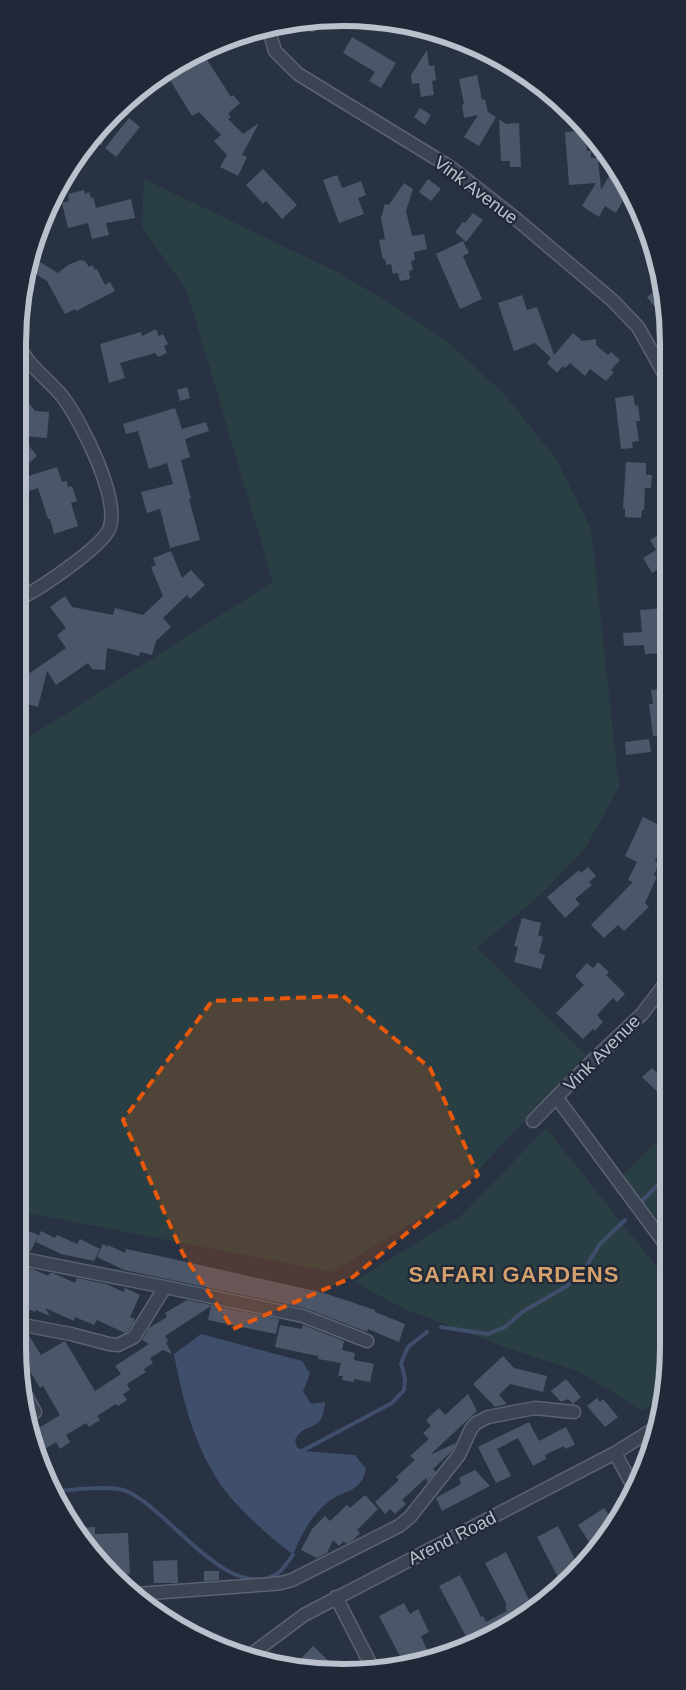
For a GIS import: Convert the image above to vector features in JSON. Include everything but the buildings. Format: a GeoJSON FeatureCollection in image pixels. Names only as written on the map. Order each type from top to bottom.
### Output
{"type":"FeatureCollection","features":[{"type":"Feature","properties":{"kind":"street","name":"Vink Avenue"},"geometry":{"type":"LineString","coordinates":[[270,35],[275,50],[298,74],[450,167],[515,218],[606,295],[638,327],[660,366]]}},
{"type":"Feature","properties":{"kind":"street"},"geometry":{"type":"LineString","coordinates":[[26,357],[61,396],[81,426],[97,461],[108,495],[111,514],[110,527],[104,537],[92,549],[67,568],[26,594]]}},
{"type":"Feature","properties":{"kind":"street","name":"Vink Avenue"},"geometry":{"type":"LineString","coordinates":[[533,1121],[642,1014],[660,990]]}},
{"type":"Feature","properties":{"kind":"street"},"geometry":{"type":"LineString","coordinates":[[557,1098],[660,1237]]}},
{"type":"Feature","properties":{"kind":"street"},"geometry":{"type":"LineString","coordinates":[[26,1260],[303,1316],[367,1340]]}},
{"type":"Feature","properties":{"kind":"street"},"geometry":{"type":"LineString","coordinates":[[26,1326],[118,1345],[134,1337],[165,1287]]}},
{"type":"Feature","properties":{"kind":"street"},"geometry":{"type":"LineString","coordinates":[[32,1406],[35,1412]]}},
{"type":"Feature","properties":{"kind":"street"},"geometry":{"type":"LineString","coordinates":[[144,1593],[272,1584],[292,1580],[399,1526],[410,1517],[459,1455],[476,1423],[488,1417],[535,1408],[574,1412]]}},
{"type":"Feature","properties":{"kind":"street","name":"Arend Road"},"geometry":{"type":"LineString","coordinates":[[255,1651],[304,1614],[615,1453],[648,1432]]}},
{"type":"Feature","properties":{"kind":"street"},"geometry":{"type":"LineString","coordinates":[[615,1453],[630,1481]]}},
{"type":"Feature","properties":{"kind":"street"},"geometry":{"type":"LineString","coordinates":[[336,1597],[370,1662]]}},
{"type":"Feature","properties":{"kind":"highlighted area"},"geometry":{"type":"Polygon","coordinates":[[[343,996],[430,1068],[478,1175],[353,1277],[233,1329],[183,1254],[123,1120],[212,1001],[343,996]]]}},
{"type":"Feature","properties":{"kind":"green space"},"geometry":{"type":"Polygon","coordinates":[[[144,179],[337,272],[393,305],[450,344],[504,394],[556,459],[591,529],[619,787],[586,847],[540,895],[477,948],[586,1055],[450,1200],[332,1272],[26,1213],[26,739],[273,582],[187,291],[142,227],[144,179]]]}},
{"type":"Feature","properties":{"kind":"green space"},"geometry":{"type":"Polygon","coordinates":[[[546,1128],[660,1271],[660,1347],[655,1401],[643,1411],[578,1371],[505,1347],[407,1310],[353,1282],[462,1215],[546,1128]]]}},
{"type":"Feature","properties":{"kind":"green space"},"geometry":{"type":"Polygon","coordinates":[[[660,1139],[660,1231],[620,1179],[660,1139]]]}},
{"type":"Feature","properties":{"kind":"water"},"geometry":{"type":"Polygon","coordinates":[[[201,1334],[302,1361],[310,1374],[303,1391],[311,1404],[325,1402],[321,1419],[318,1423],[299,1434],[295,1440],[297,1447],[303,1451],[355,1455],[366,1469],[364,1477],[356,1487],[327,1503],[316,1514],[303,1533],[293,1555],[253,1521],[231,1498],[219,1483],[201,1448],[187,1411],[174,1354],[201,1334]]]}},
{"type":"Feature","properties":{"kind":"waterway"},"geometry":{"type":"LineString","coordinates":[[640,1203],[660,1184]]}},
{"type":"Feature","properties":{"kind":"waterway"},"geometry":{"type":"LineString","coordinates":[[441,1327],[488,1334],[505,1327],[522,1312],[567,1286],[585,1268],[600,1244],[625,1220]]}},
{"type":"Feature","properties":{"kind":"waterway"},"geometry":{"type":"LineString","coordinates":[[302,1451],[392,1403],[404,1390],[405,1379],[401,1363],[408,1347],[427,1332]]}},
{"type":"Feature","properties":{"kind":"waterway"},"geometry":{"type":"LineString","coordinates":[[61,1491],[102,1488],[126,1491],[160,1515],[217,1564],[237,1575],[256,1580],[278,1574],[293,1555]]}},
{"type":"Feature","properties":{"kind":"district","name":"SAFARI GARDENS"},"geometry":{"type":"Point","coordinates":[514,1274]}}]}
